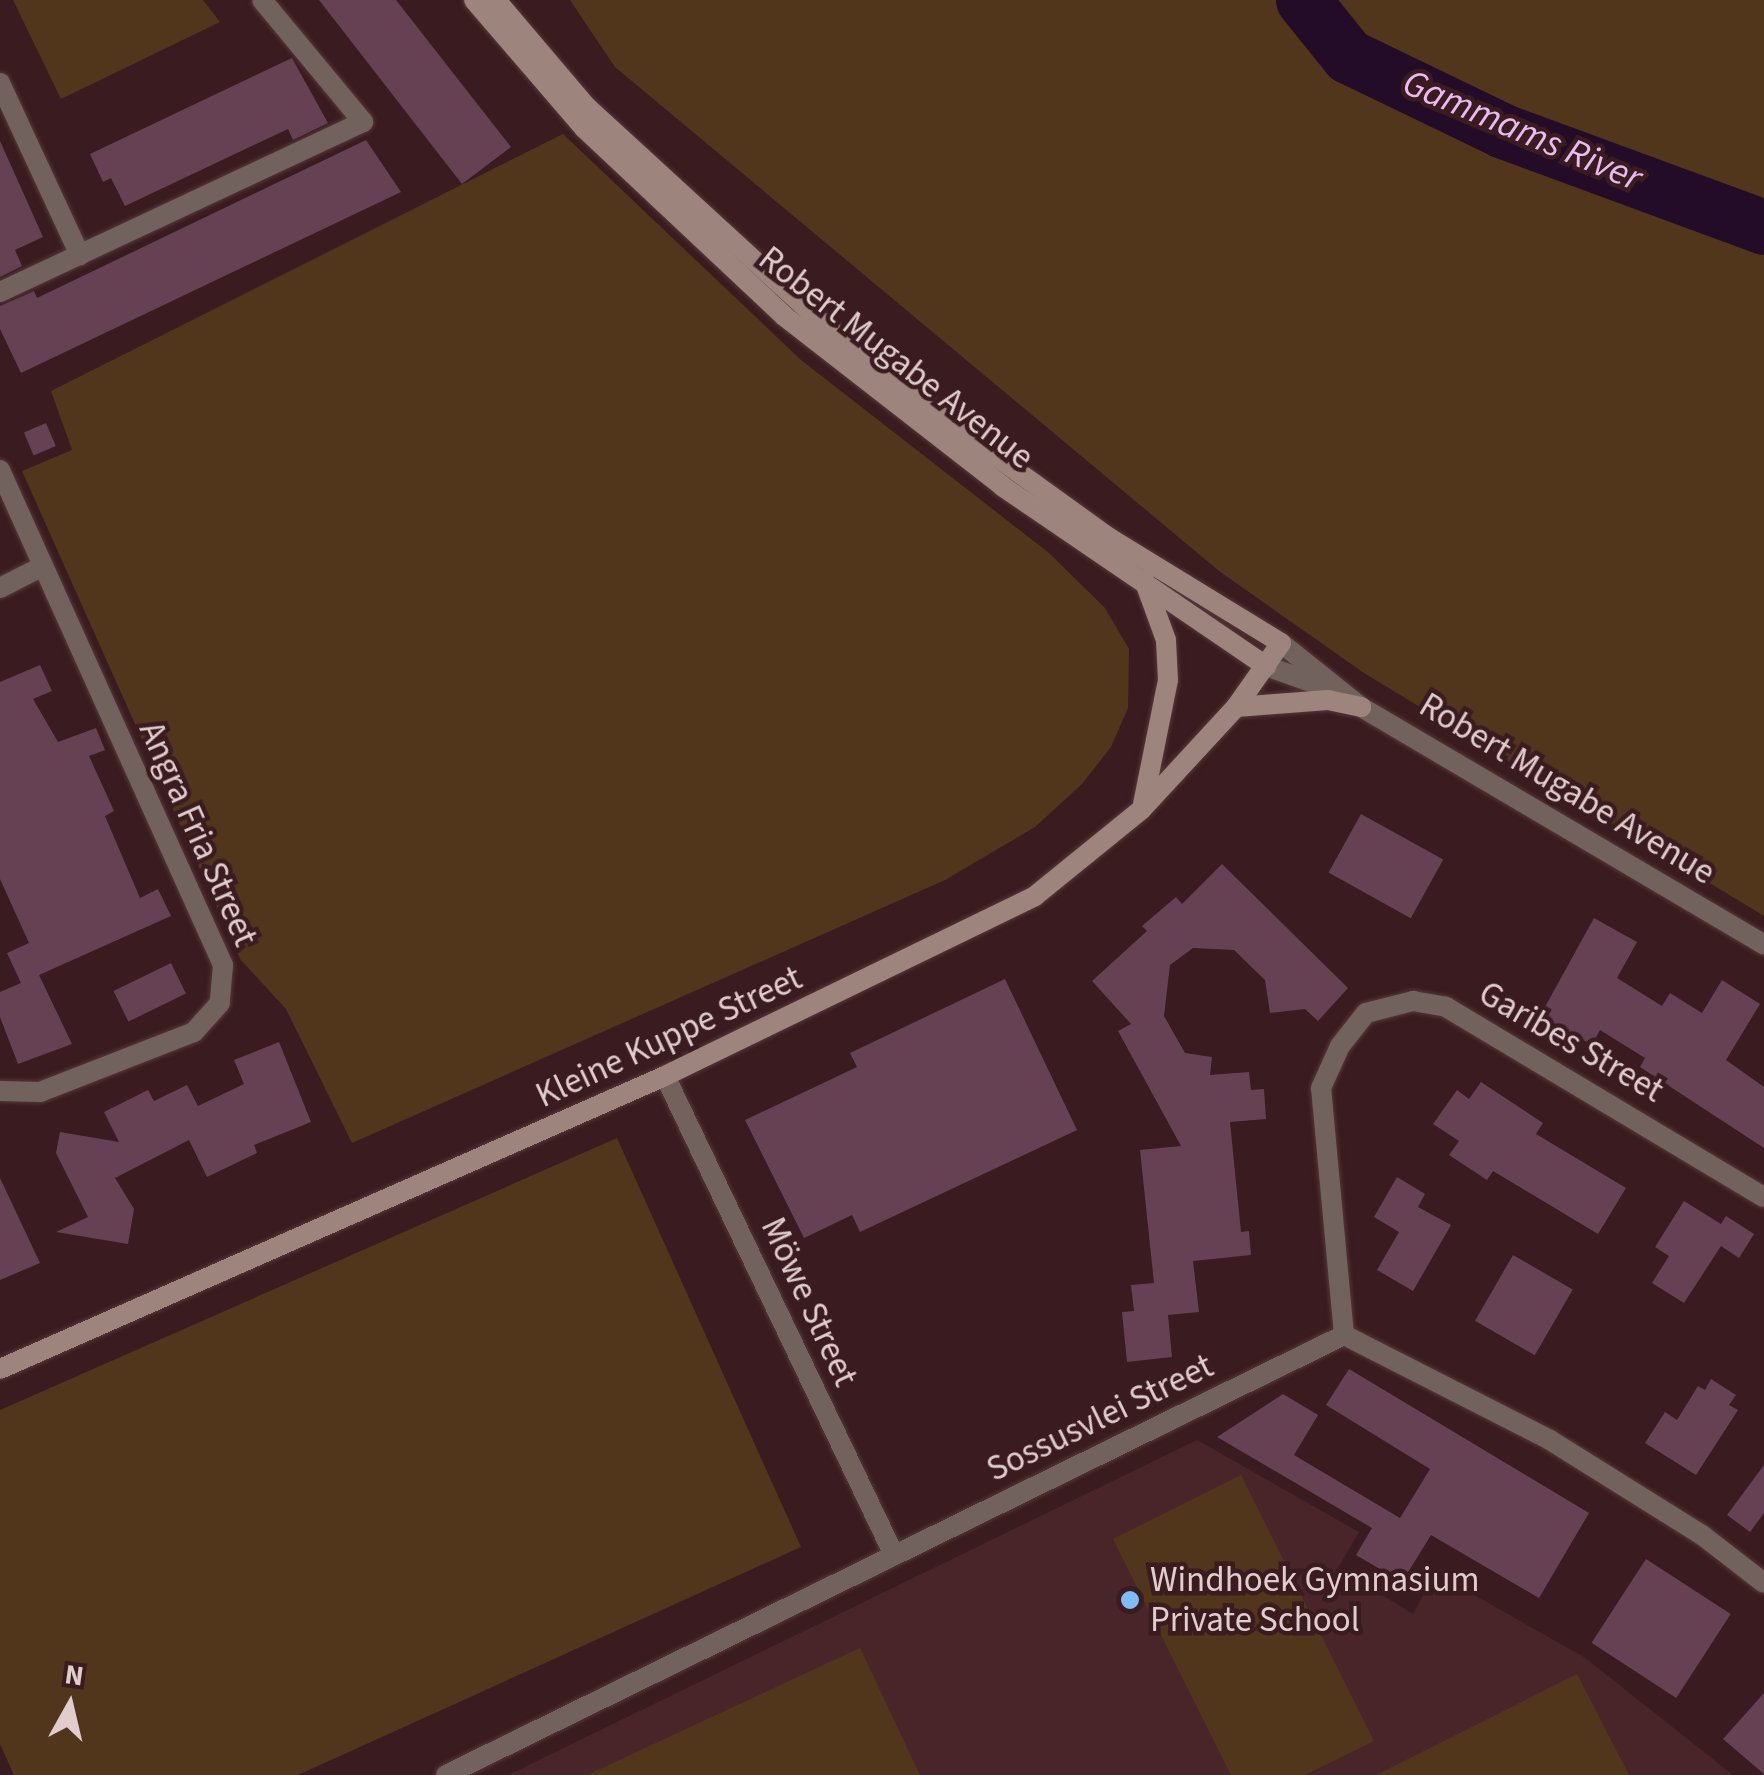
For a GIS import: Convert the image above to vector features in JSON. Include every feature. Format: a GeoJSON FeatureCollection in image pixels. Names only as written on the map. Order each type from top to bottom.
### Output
{"type":"FeatureCollection","features":[{"type":"Feature","properties":{"kind":"street"},"geometry":{"type":"LineString","coordinates":[[0,292],[364,122],[262,0]]}},
{"type":"Feature","properties":{"kind":"street","name":"Robert Mugabe Avenue"},"geometry":{"type":"LineString","coordinates":[[474,0],[584,128],[784,316],[1002,486],[1266,666],[1337,690]]}},
{"type":"Feature","properties":{"kind":"street","name":"Robert Mugabe Avenue"},"geometry":{"type":"LineString","coordinates":[[496,0],[584,105],[864,361],[1092,527],[1281,644],[1361,706],[1764,944]]}},
{"type":"Feature","properties":{"kind":"street"},"geometry":{"type":"LineString","coordinates":[[0,83],[8,123],[80,255]]}},
{"type":"Feature","properties":{"kind":"street","name":"Angra Fria Street"},"geometry":{"type":"LineString","coordinates":[[0,470],[224,965],[220,1003],[194,1032],[40,1092],[0,1091]]}},
{"type":"Feature","properties":{"kind":"street"},"geometry":{"type":"LineString","coordinates":[[0,588],[43,566]]}},
{"type":"Feature","properties":{"kind":"street"},"geometry":{"type":"LineString","coordinates":[[1141,810],[1168,680],[1166,640],[1144,580]]}},
{"type":"Feature","properties":{"kind":"street","name":"Kleine Kuppe Street"},"geometry":{"type":"LineString","coordinates":[[0,1368],[665,1076],[1004,913],[1082,864],[1141,810],[1236,706],[1281,644]]}},
{"type":"Feature","properties":{"kind":"street"},"geometry":{"type":"LineString","coordinates":[[1236,706],[1328,700],[1361,706]]}},
{"type":"Feature","properties":{"kind":"street","name":"Garibes Street"},"geometry":{"type":"LineString","coordinates":[[1344,1335],[1322,1088],[1340,1046],[1366,1013],[1413,1001],[1446,1007],[1764,1196]]}},
{"type":"Feature","properties":{"kind":"street","name":"Möwe Street"},"geometry":{"type":"LineString","coordinates":[[665,1076],[894,1555]]}},
{"type":"Feature","properties":{"kind":"street"},"geometry":{"type":"LineString","coordinates":[[1344,1335],[1550,1440],[1702,1535],[1764,1583]]}},
{"type":"Feature","properties":{"kind":"street","name":"Sossusvlei Street"},"geometry":{"type":"LineString","coordinates":[[446,1775],[1344,1335]]}},
{"type":"Feature","properties":{"kind":"shaded area"},"geometry":{"type":"Polygon","coordinates":[[[13,0],[203,0],[220,22],[61,99],[13,0]]]}},
{"type":"Feature","properties":{"kind":"shaded area"},"geometry":{"type":"Polygon","coordinates":[[[570,0],[1764,0],[1764,916],[1364,673],[1219,571],[615,67],[570,0]]]}},
{"type":"Feature","properties":{"kind":"shaded area"},"geometry":{"type":"Polygon","coordinates":[[[563,134],[801,360],[1049,553],[1105,608],[1129,649],[1128,708],[1111,747],[1082,784],[1035,827],[945,880],[352,1143],[286,1009],[240,959],[22,471],[72,450],[51,391],[563,134]]]}},
{"type":"Feature","properties":{"kind":"shaded area"},"geometry":{"type":"Polygon","coordinates":[[[617,1138],[801,1547],[298,1775],[14,1775],[0,1744],[0,1410],[617,1138]]]}},
{"type":"Feature","properties":{"kind":"shaded area","name":"Windhoek Gymnasium Private School"},"geometry":{"type":"Polygon","coordinates":[[[1197,1440],[1359,1532],[1338,1568],[1413,1614],[1435,1573],[1584,1657],[1733,1775],[508,1775],[1197,1440]]]}},
{"type":"Feature","properties":{"kind":"shaded area"},"geometry":{"type":"Polygon","coordinates":[[[1241,1475],[1374,1741],[1305,1775],[1231,1775],[1113,1539],[1241,1475]]]}},
{"type":"Feature","properties":{"kind":"shaded area"},"geometry":{"type":"Polygon","coordinates":[[[860,1648],[920,1775],[587,1775],[860,1648]]]}},
{"type":"Feature","properties":{"kind":"shaded area"},"geometry":{"type":"Polygon","coordinates":[[[1577,1674],[1629,1775],[1376,1775],[1577,1674]]]}},
{"type":"Feature","properties":{"kind":"building"},"geometry":{"type":"Polygon","coordinates":[[[319,0],[396,0],[511,147],[462,184],[319,0]]]}},
{"type":"Feature","properties":{"kind":"building"},"geometry":{"type":"Polygon","coordinates":[[[292,58],[328,123],[293,140],[288,129],[125,206],[111,178],[103,182],[90,154],[292,58]]]}},
{"type":"Feature","properties":{"kind":"building"},"geometry":{"type":"Polygon","coordinates":[[[366,140],[401,192],[21,373],[0,329],[0,306],[34,291],[37,298],[366,140]]]}},
{"type":"Feature","properties":{"kind":"building"},"geometry":{"type":"Polygon","coordinates":[[[0,141],[43,237],[15,250],[22,266],[0,277],[0,141]]]}},
{"type":"Feature","properties":{"kind":"building"},"geometry":{"type":"Polygon","coordinates":[[[46,423],[56,446],[34,455],[24,432],[46,423]]]}},
{"type":"Feature","properties":{"kind":"building"},"geometry":{"type":"Polygon","coordinates":[[[40,665],[52,691],[33,699],[58,742],[96,728],[105,750],[89,756],[114,811],[105,816],[140,898],[158,889],[171,916],[39,975],[72,1044],[18,1064],[0,1017],[0,992],[21,983],[7,953],[29,943],[0,879],[0,682],[40,665]]]}},
{"type":"Feature","properties":{"kind":"building"},"geometry":{"type":"Polygon","coordinates":[[[1361,814],[1443,860],[1411,918],[1329,873],[1361,814]]]}},
{"type":"Feature","properties":{"kind":"building"},"geometry":{"type":"Polygon","coordinates":[[[1222,864],[1348,988],[1318,1021],[1305,1009],[1270,1013],[1265,980],[1234,950],[1193,948],[1170,965],[1164,1016],[1185,1053],[1212,1057],[1210,1075],[1249,1072],[1251,1090],[1264,1089],[1266,1119],[1230,1122],[1241,1232],[1249,1231],[1251,1255],[1193,1261],[1199,1312],[1168,1315],[1172,1357],[1127,1362],[1122,1312],[1134,1311],[1131,1285],[1154,1283],[1140,1150],[1181,1146],[1118,1031],[1131,1024],[1092,981],[1147,931],[1142,926],[1176,897],[1182,904],[1222,864]]]}},
{"type":"Feature","properties":{"kind":"building"},"geometry":{"type":"Polygon","coordinates":[[[1594,918],[1637,942],[1617,978],[1662,1006],[1670,993],[1702,1013],[1722,980],[1760,1004],[1726,1060],[1764,1087],[1764,1148],[1640,1067],[1645,1058],[1600,1030],[1592,1045],[1540,1016],[1594,918]]]}},
{"type":"Feature","properties":{"kind":"building"},"geometry":{"type":"Polygon","coordinates":[[[171,963],[186,994],[128,1022],[113,991],[171,963]]]}},
{"type":"Feature","properties":{"kind":"building"},"geometry":{"type":"Polygon","coordinates":[[[1005,979],[1077,1130],[860,1232],[852,1215],[804,1238],[745,1120],[857,1067],[850,1053],[1005,979]]]}},
{"type":"Feature","properties":{"kind":"building"},"geometry":{"type":"Polygon","coordinates":[[[279,1042],[311,1122],[254,1145],[257,1153],[207,1177],[189,1140],[115,1178],[134,1209],[128,1244],[56,1232],[88,1217],[56,1153],[60,1132],[119,1142],[104,1112],[148,1090],[154,1101],[187,1085],[198,1106],[244,1084],[234,1060],[279,1042]]]}},
{"type":"Feature","properties":{"kind":"building"},"geometry":{"type":"Polygon","coordinates":[[[1481,1082],[1543,1123],[1536,1134],[1626,1188],[1598,1234],[1493,1171],[1487,1180],[1449,1155],[1459,1141],[1433,1124],[1457,1090],[1469,1099],[1481,1082]]]}},
{"type":"Feature","properties":{"kind":"building"},"geometry":{"type":"Polygon","coordinates":[[[1397,1177],[1425,1194],[1418,1207],[1451,1225],[1413,1291],[1377,1270],[1399,1232],[1374,1217],[1397,1177]]]}},
{"type":"Feature","properties":{"kind":"building"},"geometry":{"type":"Polygon","coordinates":[[[0,1178],[40,1263],[0,1280],[0,1178]]]}},
{"type":"Feature","properties":{"kind":"building"},"geometry":{"type":"Polygon","coordinates":[[[1684,1201],[1721,1224],[1726,1216],[1754,1234],[1739,1258],[1721,1246],[1684,1303],[1652,1283],[1669,1256],[1655,1247],[1684,1201]]]}},
{"type":"Feature","properties":{"kind":"building"},"geometry":{"type":"Polygon","coordinates":[[[1513,1255],[1573,1290],[1535,1355],[1475,1321],[1513,1255]]]}},
{"type":"Feature","properties":{"kind":"building"},"geometry":{"type":"Polygon","coordinates":[[[1349,1369],[1589,1513],[1539,1598],[1431,1535],[1402,1582],[1356,1555],[1372,1528],[1217,1437],[1283,1394],[1318,1415],[1294,1455],[1400,1518],[1430,1469],[1326,1405],[1349,1369]]]}},
{"type":"Feature","properties":{"kind":"building"},"geometry":{"type":"Polygon","coordinates":[[[1711,1379],[1736,1395],[1729,1405],[1738,1410],[1696,1475],[1645,1443],[1665,1412],[1677,1420],[1698,1386],[1705,1390],[1711,1379]]]}},
{"type":"Feature","properties":{"kind":"building"},"geometry":{"type":"Polygon","coordinates":[[[1764,1465],[1764,1513],[1750,1532],[1727,1515],[1764,1465]]]}},
{"type":"Feature","properties":{"kind":"building"},"geometry":{"type":"Polygon","coordinates":[[[1646,1559],[1731,1614],[1676,1698],[1592,1643],[1646,1559]]]}},
{"type":"Feature","properties":{"kind":"building"},"geometry":{"type":"Polygon","coordinates":[[[1764,1693],[1764,1774],[1723,1739],[1764,1693]]]}},
{"type":"Feature","properties":{"kind":"waterway","name":"Gammams River"},"geometry":{"type":"LineString","coordinates":[[1303,0],[1348,56],[1503,131],[1764,227]]}},
{"type":"Feature","properties":{"kind":"place","name":"Windhoek Gymnasium Private School"},"geometry":{"type":"Point","coordinates":[1130,1600]}}]}
